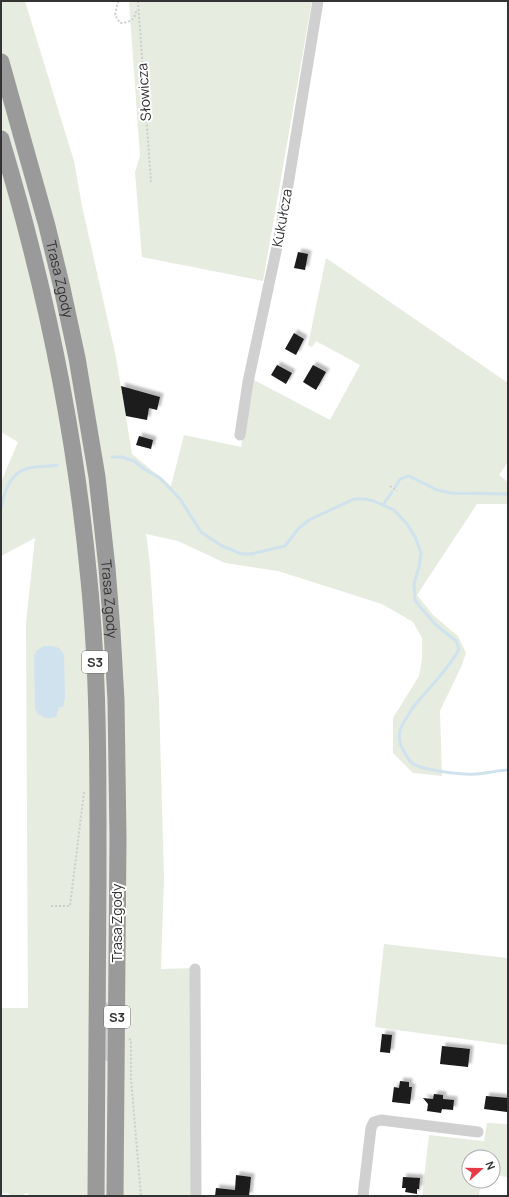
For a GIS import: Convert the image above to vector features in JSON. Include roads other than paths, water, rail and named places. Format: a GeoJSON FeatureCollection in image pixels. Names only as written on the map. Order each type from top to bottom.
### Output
{"type":"FeatureCollection","features":[{"type":"Feature","properties":{"kind":"highway","name":"Trasa Zgody"},"geometry":{"type":"LineString","coordinates":[[1,62],[47,226],[77,358],[97,476],[108,576],[116,700],[117,946],[115,1196]]}},
{"type":"Feature","properties":{"kind":"highway","name":"Trasa Zgody"},"geometry":{"type":"LineString","coordinates":[[1,139],[27,231],[57,362],[68,420],[83,526],[94,631],[98,773],[96,1196]]}},
{"type":"Feature","properties":{"kind":"street","name":"Kukułcza"},"geometry":{"type":"LineString","coordinates":[[240,435],[248,382],[281,228],[318,1]]}},
{"type":"Feature","properties":{"kind":"street"},"geometry":{"type":"LineString","coordinates":[[97,944],[116,1118]]}},
{"type":"Feature","properties":{"kind":"street"},"geometry":{"type":"LineString","coordinates":[[97,1117],[117,946]]}},
{"type":"Feature","properties":{"kind":"street"},"geometry":{"type":"LineString","coordinates":[[195,969],[196,1196]]}},
{"type":"Feature","properties":{"kind":"street"},"geometry":{"type":"LineString","coordinates":[[363,1196],[371,1128],[374,1122],[381,1120],[478,1132]]}},
{"type":"Feature","properties":{"kind":"water"},"geometry":{"type":"Polygon","coordinates":[[[44,646],[56,647],[60,649],[64,655],[65,697],[63,707],[59,707],[56,717],[53,718],[41,716],[35,708],[34,656],[37,650],[44,646]]]}},
{"type":"Feature","properties":{"kind":"waterway"},"geometry":{"type":"LineString","coordinates":[[112,457],[122,457],[134,461],[144,469],[160,478],[180,499],[201,532],[222,546],[242,554],[251,554],[285,546],[298,529],[309,520],[354,499],[374,501],[394,510],[407,524],[415,537],[421,553],[414,584],[415,600],[435,624],[456,641],[459,649],[449,665],[412,709],[402,725],[399,736],[401,747],[412,763],[432,770],[469,774],[508,770]]}},
{"type":"Feature","properties":{"kind":"waterway"},"geometry":{"type":"LineString","coordinates":[[1,509],[9,484],[22,470],[57,465]]}},
{"type":"Feature","properties":{"kind":"waterway"},"geometry":{"type":"LineString","coordinates":[[395,487],[400,479],[409,476],[437,490],[451,493],[508,494]]}},
{"type":"Feature","properties":{"kind":"waterway"},"geometry":{"type":"LineString","coordinates":[[383,505],[392,492]]}}]}
